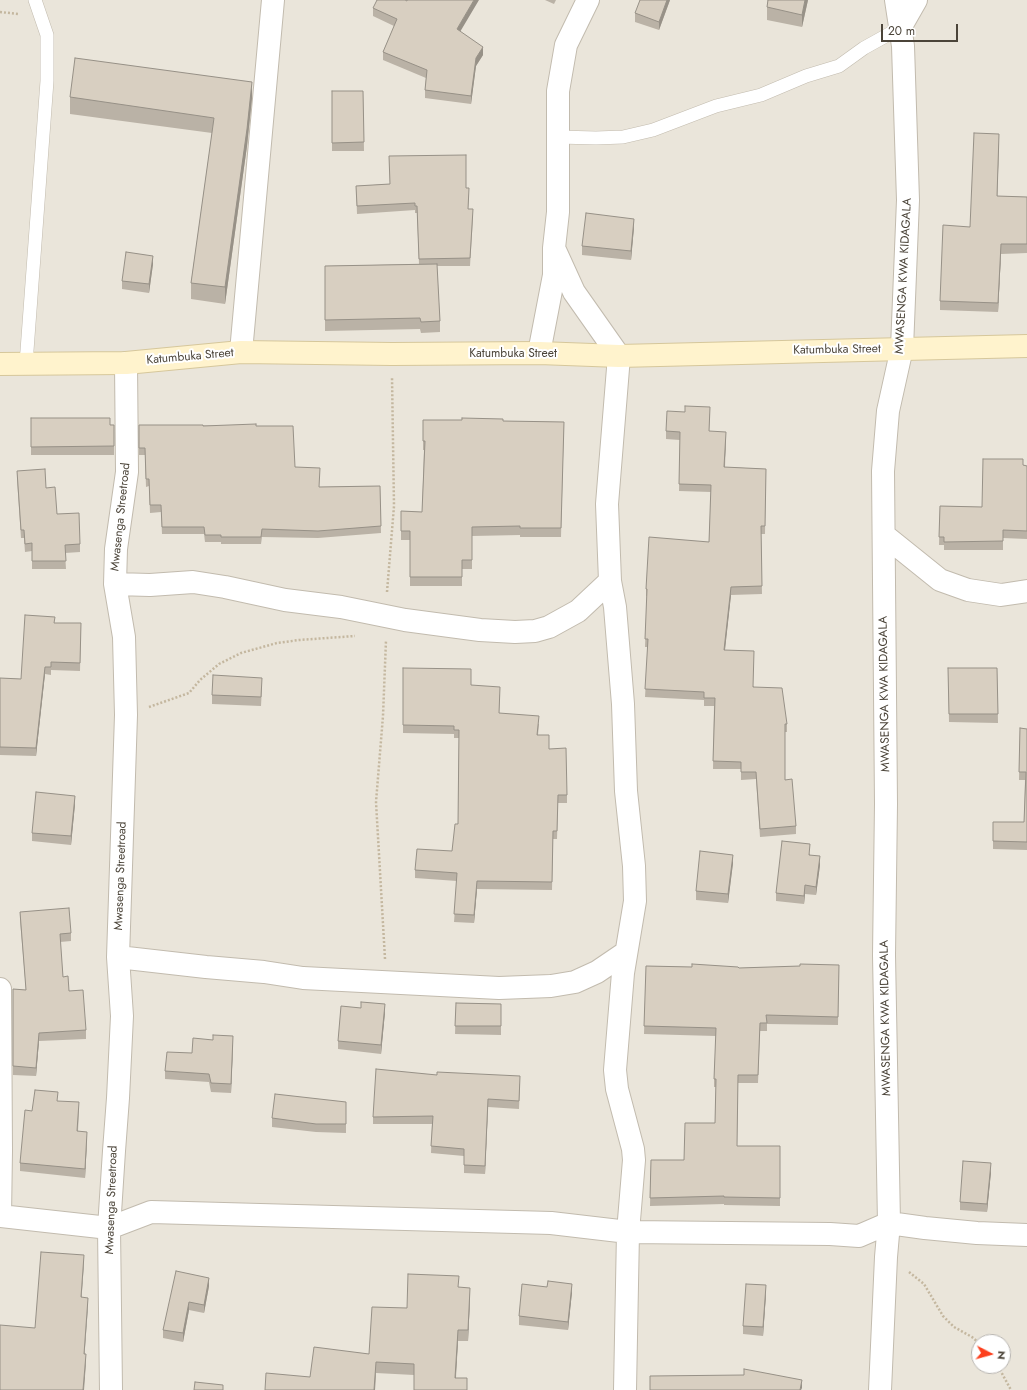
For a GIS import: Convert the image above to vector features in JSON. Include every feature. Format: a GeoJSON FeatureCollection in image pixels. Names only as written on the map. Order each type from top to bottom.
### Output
{"type":"FeatureCollection","features":[{"type":"Feature","properties":{"kind":"main road","name":"Katumbuka Street"},"geometry":{"type":"LineString","coordinates":[[0,364],[126,363],[241,352],[392,354],[539,353],[619,356],[1027,346]]}},
{"type":"Feature","properties":{"kind":"street"},"geometry":{"type":"LineString","coordinates":[[241,352],[273,0]]}},
{"type":"Feature","properties":{"kind":"street"},"geometry":{"type":"LineString","coordinates":[[539,353],[554,274],[554,248],[558,212],[558,91],[566,45],[588,0]]}},
{"type":"Feature","properties":{"kind":"street","name":"MWASENGA KWA KIDAGALA"},"geometry":{"type":"LineString","coordinates":[[880,1390],[889,1223],[884,955],[886,796],[883,471],[888,411],[902,348],[908,200],[903,46],[896,0]]}},
{"type":"Feature","properties":{"kind":"street"},"geometry":{"type":"LineString","coordinates":[[900,28],[916,0]]}},
{"type":"Feature","properties":{"kind":"street"},"geometry":{"type":"LineString","coordinates":[[554,248],[574,292],[619,356],[607,504],[610,581],[615,607],[623,704],[626,791],[634,866],[635,901],[625,953],[615,1070],[617,1089],[633,1149],[634,1160],[628,1232],[625,1390]]}},
{"type":"Feature","properties":{"kind":"street","name":"Mwasenga Streetroad"},"geometry":{"type":"LineString","coordinates":[[111,1390],[110,1228],[122,1016],[118,957],[126,715],[124,637],[115,584],[116,549],[127,472],[126,363]]}},
{"type":"Feature","properties":{"kind":"street"},"geometry":{"type":"LineString","coordinates":[[884,535],[940,580],[968,590],[1000,595],[1027,591]]}},
{"type":"Feature","properties":{"kind":"street"},"geometry":{"type":"LineString","coordinates":[[115,584],[150,585],[193,582],[285,600],[341,607],[405,620],[480,630],[515,632],[535,631],[549,627],[578,611],[610,581]]}},
{"type":"Feature","properties":{"kind":"street"},"geometry":{"type":"LineString","coordinates":[[118,957],[264,972],[303,978],[499,988],[551,986],[576,982],[597,972],[625,953]]}},
{"type":"Feature","properties":{"kind":"street"},"geometry":{"type":"LineString","coordinates":[[0,989],[0,1216],[110,1228],[151,1212],[551,1223],[628,1232],[830,1234],[859,1236],[889,1223],[977,1233],[1027,1235]]}},
{"type":"Feature","properties":{"kind":"lane"},"geometry":{"type":"LineString","coordinates":[[26,364],[47,81],[47,35],[35,0]]}},
{"type":"Feature","properties":{"kind":"lane"},"geometry":{"type":"LineString","coordinates":[[558,137],[623,137],[653,130],[716,106],[761,95],[806,76],[839,66],[864,48],[900,28]]}},
{"type":"Feature","properties":{"kind":"path"},"geometry":{"type":"LineString","coordinates":[[385,616],[394,506],[392,354]]}},
{"type":"Feature","properties":{"kind":"path"},"geometry":{"type":"LineString","coordinates":[[126,715],[189,694],[200,680],[218,664],[241,653],[277,643],[357,636]]}},
{"type":"Feature","properties":{"kind":"path"},"geometry":{"type":"LineString","coordinates":[[386,638],[376,802],[386,982]]}},
{"type":"Feature","properties":{"kind":"path"},"geometry":{"type":"LineString","coordinates":[[886,1257],[914,1275],[924,1284],[943,1316],[954,1327],[971,1336]]}},
{"type":"Feature","properties":{"kind":"path"},"geometry":{"type":"LineString","coordinates":[[1002,1374],[1011,1390]]}},
{"type":"Feature","properties":{"kind":"shaded area"},"geometry":{"type":"Polygon","coordinates":[[[0,0],[1027,0],[1027,1390],[0,1390],[0,0]]]}},
{"type":"Feature","properties":{"kind":"building"},"geometry":{"type":"Polygon","coordinates":[[[377,0],[474,0],[457,29],[483,47],[476,58],[471,96],[425,90],[427,70],[383,52],[397,19],[373,8],[377,0]]]}},
{"type":"Feature","properties":{"kind":"building"},"geometry":{"type":"Polygon","coordinates":[[[640,0],[667,0],[659,22],[635,13],[640,0]]]}},
{"type":"Feature","properties":{"kind":"building"},"geometry":{"type":"Polygon","coordinates":[[[768,0],[805,0],[802,15],[767,7],[768,0]]]}},
{"type":"Feature","properties":{"kind":"building"},"geometry":{"type":"Polygon","coordinates":[[[75,58],[252,82],[225,287],[191,283],[214,118],[70,97],[75,58]]]}},
{"type":"Feature","properties":{"kind":"building"},"geometry":{"type":"Polygon","coordinates":[[[332,91],[363,91],[364,142],[332,143],[332,91]]]}},
{"type":"Feature","properties":{"kind":"building"},"geometry":{"type":"Polygon","coordinates":[[[974,133],[999,134],[997,196],[1027,197],[1027,244],[1001,244],[998,303],[940,301],[943,225],[970,227],[974,133]]]}},
{"type":"Feature","properties":{"kind":"building"},"geometry":{"type":"Polygon","coordinates":[[[466,155],[466,188],[469,188],[468,209],[473,209],[470,258],[419,259],[417,206],[415,206],[415,203],[357,206],[356,186],[390,184],[389,156],[466,155]]]}},
{"type":"Feature","properties":{"kind":"building"},"geometry":{"type":"Polygon","coordinates":[[[586,213],[634,219],[631,251],[582,246],[586,213]]]}},
{"type":"Feature","properties":{"kind":"building"},"geometry":{"type":"Polygon","coordinates":[[[126,252],[153,256],[149,284],[122,281],[126,252]]]}},
{"type":"Feature","properties":{"kind":"building"},"geometry":{"type":"Polygon","coordinates":[[[437,264],[440,321],[421,322],[420,318],[325,320],[325,266],[437,264]]]}},
{"type":"Feature","properties":{"kind":"building"},"geometry":{"type":"Polygon","coordinates":[[[685,406],[710,407],[709,431],[726,432],[724,467],[766,469],[765,526],[761,526],[762,586],[731,587],[724,650],[754,651],[753,687],[782,688],[787,724],[785,724],[785,780],[792,779],[796,826],[760,829],[756,772],[741,772],[741,762],[713,761],[715,698],[704,698],[704,692],[645,689],[648,639],[645,639],[649,537],[709,542],[711,485],[679,484],[680,432],[666,431],[667,411],[685,412],[685,406]]]}},
{"type":"Feature","properties":{"kind":"building"},"geometry":{"type":"Polygon","coordinates":[[[31,418],[110,418],[110,425],[114,425],[114,446],[31,447],[31,418]]]}},
{"type":"Feature","properties":{"kind":"building"},"geometry":{"type":"Polygon","coordinates":[[[462,418],[503,419],[503,421],[564,422],[561,528],[520,528],[520,526],[472,527],[472,560],[462,560],[462,577],[410,577],[410,531],[401,531],[401,511],[422,512],[425,441],[423,441],[423,420],[462,420],[462,418]]]}},
{"type":"Feature","properties":{"kind":"building"},"geometry":{"type":"Polygon","coordinates":[[[256,424],[256,426],[293,426],[295,467],[320,468],[319,487],[380,486],[381,526],[318,531],[262,529],[261,537],[221,537],[221,535],[205,535],[204,527],[162,527],[161,505],[150,505],[149,479],[146,479],[145,448],[139,448],[139,425],[203,426],[256,424]]]}},
{"type":"Feature","properties":{"kind":"building"},"geometry":{"type":"Polygon","coordinates":[[[983,459],[1023,459],[1023,465],[1027,466],[1027,531],[1003,530],[1003,541],[944,542],[944,537],[939,537],[940,506],[982,507],[983,459]]]}},
{"type":"Feature","properties":{"kind":"building"},"geometry":{"type":"Polygon","coordinates":[[[45,469],[46,488],[55,487],[57,514],[79,513],[80,544],[65,545],[66,561],[32,561],[32,543],[25,544],[24,530],[21,530],[17,471],[45,469]]]}},
{"type":"Feature","properties":{"kind":"building"},"geometry":{"type":"Polygon","coordinates":[[[25,615],[55,617],[54,623],[81,623],[80,663],[51,662],[51,667],[45,667],[36,748],[0,747],[0,678],[21,679],[25,615]]]}},
{"type":"Feature","properties":{"kind":"building"},"geometry":{"type":"Polygon","coordinates":[[[403,668],[471,669],[471,685],[500,687],[499,713],[539,716],[537,735],[549,735],[549,749],[566,748],[567,795],[558,795],[557,831],[553,831],[552,882],[477,881],[474,915],[454,914],[457,873],[415,870],[417,849],[452,851],[455,824],[458,824],[459,730],[454,730],[454,726],[403,725],[403,668]]]}},
{"type":"Feature","properties":{"kind":"building"},"geometry":{"type":"Polygon","coordinates":[[[948,668],[997,668],[998,714],[949,714],[948,668]]]}},
{"type":"Feature","properties":{"kind":"building"},"geometry":{"type":"Polygon","coordinates":[[[213,675],[262,678],[261,697],[212,695],[213,675]]]}},
{"type":"Feature","properties":{"kind":"building"},"geometry":{"type":"Polygon","coordinates":[[[1020,728],[1027,729],[1027,842],[993,841],[993,822],[1024,822],[1026,772],[1019,772],[1020,728]]]}},
{"type":"Feature","properties":{"kind":"building"},"geometry":{"type":"Polygon","coordinates":[[[36,792],[75,796],[71,836],[32,833],[36,792]]]}},
{"type":"Feature","properties":{"kind":"building"},"geometry":{"type":"Polygon","coordinates":[[[782,841],[810,844],[809,855],[820,856],[816,887],[805,885],[804,896],[776,893],[782,841]]]}},
{"type":"Feature","properties":{"kind":"building"},"geometry":{"type":"Polygon","coordinates":[[[700,851],[733,855],[728,894],[696,891],[700,851]]]}},
{"type":"Feature","properties":{"kind":"building"},"geometry":{"type":"Polygon","coordinates":[[[69,908],[71,933],[60,934],[63,977],[68,976],[69,991],[83,990],[86,1030],[39,1033],[36,1068],[13,1066],[13,989],[26,990],[20,912],[69,908]]]}},
{"type":"Feature","properties":{"kind":"building"},"geometry":{"type":"Polygon","coordinates":[[[692,964],[739,968],[800,966],[800,964],[839,965],[838,1017],[766,1015],[767,1023],[760,1023],[758,1075],[738,1075],[737,1146],[780,1146],[780,1198],[724,1196],[650,1198],[651,1160],[684,1160],[685,1123],[715,1123],[716,1079],[714,1079],[716,1028],[644,1026],[646,966],[692,967],[692,964]]]}},
{"type":"Feature","properties":{"kind":"building"},"geometry":{"type":"Polygon","coordinates":[[[361,1002],[385,1004],[381,1045],[338,1041],[341,1006],[361,1008],[361,1002]]]}},
{"type":"Feature","properties":{"kind":"building"},"geometry":{"type":"Polygon","coordinates":[[[456,1003],[501,1004],[501,1026],[455,1026],[456,1003]]]}},
{"type":"Feature","properties":{"kind":"building"},"geometry":{"type":"Polygon","coordinates":[[[213,1035],[233,1036],[231,1084],[211,1083],[209,1074],[165,1071],[167,1052],[192,1053],[193,1038],[213,1040],[213,1035]]]}},
{"type":"Feature","properties":{"kind":"building"},"geometry":{"type":"Polygon","coordinates":[[[376,1069],[437,1075],[437,1072],[520,1076],[519,1101],[488,1099],[485,1166],[464,1165],[464,1149],[431,1146],[433,1116],[373,1117],[376,1069]]]}},
{"type":"Feature","properties":{"kind":"building"},"geometry":{"type":"Polygon","coordinates":[[[35,1090],[58,1092],[57,1101],[79,1102],[77,1131],[87,1132],[85,1169],[20,1163],[25,1110],[32,1111],[35,1090]]]}},
{"type":"Feature","properties":{"kind":"building"},"geometry":{"type":"Polygon","coordinates":[[[275,1094],[346,1102],[346,1124],[316,1124],[272,1118],[275,1094]]]}},
{"type":"Feature","properties":{"kind":"building"},"geometry":{"type":"Polygon","coordinates":[[[963,1161],[991,1163],[987,1204],[960,1202],[963,1161]]]}},
{"type":"Feature","properties":{"kind":"building"},"geometry":{"type":"Polygon","coordinates":[[[41,1252],[84,1255],[81,1297],[88,1298],[83,1390],[0,1390],[0,1325],[35,1328],[41,1252]]]}},
{"type":"Feature","properties":{"kind":"building"},"geometry":{"type":"Polygon","coordinates":[[[176,1271],[209,1278],[204,1305],[189,1302],[183,1333],[163,1330],[176,1271]]]}},
{"type":"Feature","properties":{"kind":"building"},"geometry":{"type":"Polygon","coordinates":[[[408,1274],[459,1276],[458,1287],[470,1288],[468,1330],[458,1330],[455,1378],[467,1378],[467,1390],[414,1390],[414,1364],[376,1362],[374,1390],[265,1390],[266,1373],[310,1377],[314,1347],[369,1354],[372,1307],[407,1308],[408,1274]]]}},
{"type":"Feature","properties":{"kind":"building"},"geometry":{"type":"Polygon","coordinates":[[[548,1281],[572,1284],[568,1322],[519,1316],[522,1284],[547,1287],[548,1281]]]}},
{"type":"Feature","properties":{"kind":"building"},"geometry":{"type":"Polygon","coordinates":[[[746,1284],[766,1285],[763,1327],[743,1326],[746,1284]]]}},
{"type":"Feature","properties":{"kind":"building"},"geometry":{"type":"Polygon","coordinates":[[[744,1369],[802,1380],[800,1390],[650,1390],[650,1376],[744,1375],[744,1369]]]}},
{"type":"Feature","properties":{"kind":"building"},"geometry":{"type":"Polygon","coordinates":[[[195,1382],[223,1385],[223,1390],[194,1390],[195,1382]]]}}]}
